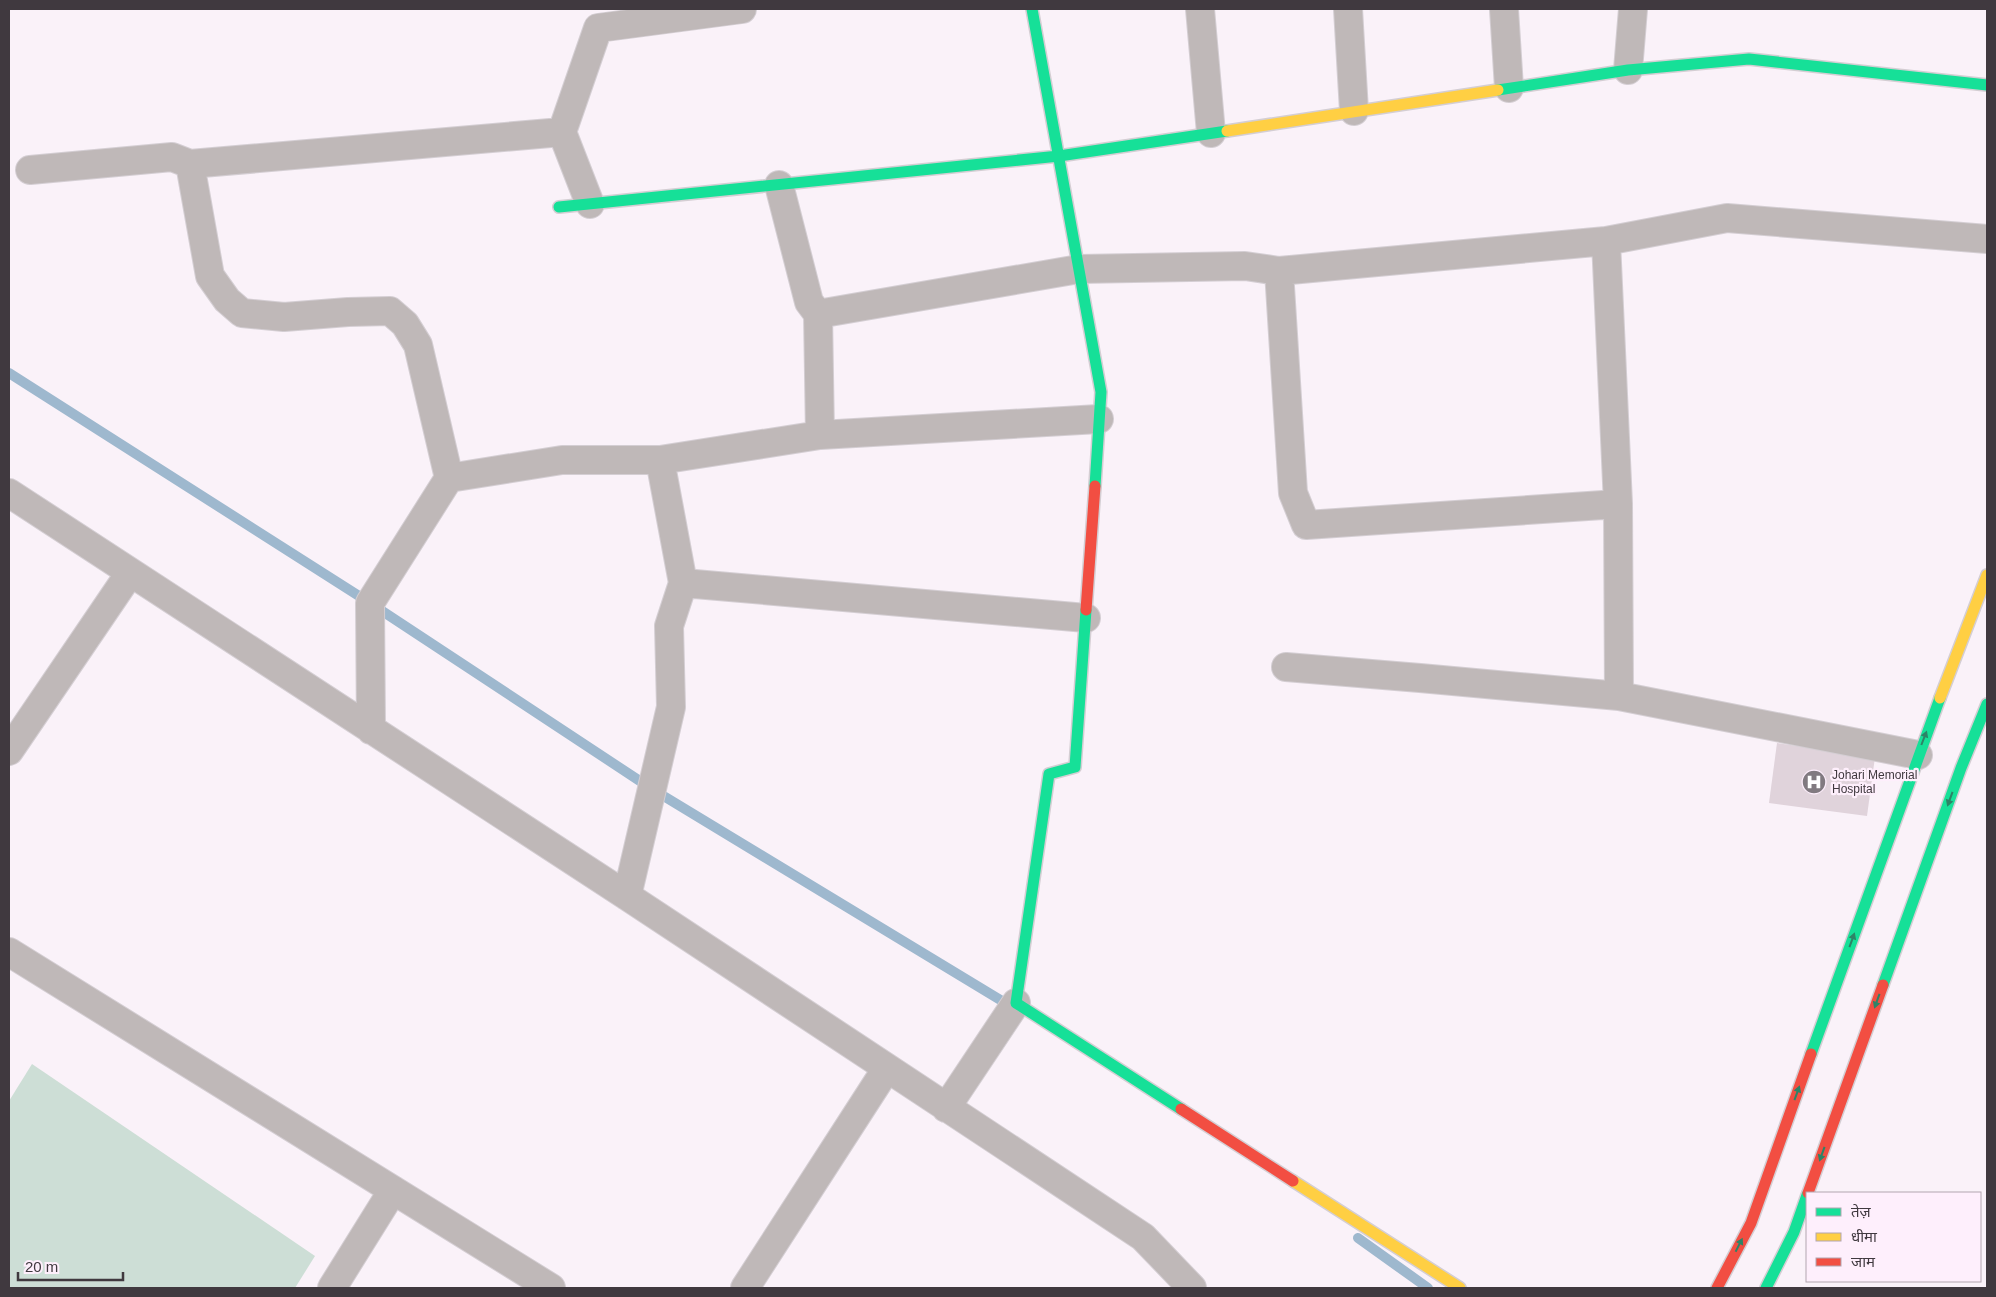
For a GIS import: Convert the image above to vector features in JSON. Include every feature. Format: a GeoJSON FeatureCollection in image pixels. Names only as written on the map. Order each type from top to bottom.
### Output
{"type":"FeatureCollection","features":[{"type":"Feature","properties":{"kind":"street"},"geometry":{"type":"LineString","coordinates":[[590,204],[562,132],[598,28],[742,9]]}},
{"type":"Feature","properties":{"kind":"street"},"geometry":{"type":"LineString","coordinates":[[946,1108],[1016,1004],[1049,774],[1075,767],[1101,392],[1032,9]]}},
{"type":"Feature","properties":{"kind":"street"},"geometry":{"type":"LineString","coordinates":[[1200,9],[1211,133]]}},
{"type":"Feature","properties":{"kind":"street"},"geometry":{"type":"LineString","coordinates":[[1348,9],[1354,111]]}},
{"type":"Feature","properties":{"kind":"street"},"geometry":{"type":"LineString","coordinates":[[1504,9],[1509,88]]}},
{"type":"Feature","properties":{"kind":"street"},"geometry":{"type":"LineString","coordinates":[[1628,70],[1633,9]]}},
{"type":"Feature","properties":{"kind":"street"},"geometry":{"type":"LineString","coordinates":[[559,207],[1059,156],[1628,70],[1749,59],[1987,85]]}},
{"type":"Feature","properties":{"kind":"street"},"geometry":{"type":"LineString","coordinates":[[30,170],[172,157],[190,164],[562,132]]}},
{"type":"Feature","properties":{"kind":"street"},"geometry":{"type":"LineString","coordinates":[[190,164],[210,276],[226,300],[242,313],[284,317],[390,311],[405,324],[418,345],[449,478],[370,603],[370,730]]}},
{"type":"Feature","properties":{"kind":"street"},"geometry":{"type":"LineString","coordinates":[[779,185],[809,302],[818,314],[820,435]]}},
{"type":"Feature","properties":{"kind":"street"},"geometry":{"type":"LineString","coordinates":[[818,314],[1079,269],[1245,266],[1279,271],[1606,241],[1727,218],[1987,239]]}},
{"type":"Feature","properties":{"kind":"street"},"geometry":{"type":"LineString","coordinates":[[1606,241],[1618,504],[1619,696]]}},
{"type":"Feature","properties":{"kind":"street"},"geometry":{"type":"LineString","coordinates":[[1279,271],[1293,493],[1306,525],[1618,504]]}},
{"type":"Feature","properties":{"kind":"street"},"geometry":{"type":"LineString","coordinates":[[449,478],[562,460],[660,460],[820,435],[1099,419]]}},
{"type":"Feature","properties":{"kind":"street"},"geometry":{"type":"LineString","coordinates":[[626,896],[671,707],[669,626],[683,583],[660,460]]}},
{"type":"Feature","properties":{"kind":"street"},"geometry":{"type":"LineString","coordinates":[[9,493],[1144,1237],[1192,1288]]}},
{"type":"Feature","properties":{"kind":"street"},"geometry":{"type":"LineString","coordinates":[[9,751],[130,573]]}},
{"type":"Feature","properties":{"kind":"street"},"geometry":{"type":"LineString","coordinates":[[1717,1288],[1751,1223],[1918,755],[1987,575]]}},
{"type":"Feature","properties":{"kind":"street"},"geometry":{"type":"LineString","coordinates":[[683,583],[1086,618]]}},
{"type":"Feature","properties":{"kind":"street"},"geometry":{"type":"LineString","coordinates":[[1286,667],[1619,696],[1918,755]]}},
{"type":"Feature","properties":{"kind":"street"},"geometry":{"type":"LineString","coordinates":[[1809,1192],[1961,768],[1987,704]]}},
{"type":"Feature","properties":{"kind":"street"},"geometry":{"type":"LineString","coordinates":[[9,952],[551,1288]]}},
{"type":"Feature","properties":{"kind":"street"},"geometry":{"type":"LineString","coordinates":[[1016,1004],[1460,1288]]}},
{"type":"Feature","properties":{"kind":"street"},"geometry":{"type":"LineString","coordinates":[[745,1288],[887,1068]]}},
{"type":"Feature","properties":{"kind":"street"},"geometry":{"type":"LineString","coordinates":[[332,1288],[392,1190]]}},
{"type":"Feature","properties":{"kind":"street"},"geometry":{"type":"LineString","coordinates":[[1766,1288],[1794,1232],[1806,1199]]}},
{"type":"Feature","properties":{"kind":"shaded area"},"geometry":{"type":"Polygon","coordinates":[[[32,1064],[315,1256],[295,1288],[9,1288],[9,1101],[32,1064]]]}},
{"type":"Feature","properties":{"kind":"building"},"geometry":{"type":"Polygon","coordinates":[[[1777,743],[1875,757],[1867,816],[1769,803],[1777,743]]]}},
{"type":"Feature","properties":{"kind":"waterway"},"geometry":{"type":"LineString","coordinates":[[9,373],[370,603],[652,789],[1012,1007]]}},
{"type":"Feature","properties":{"kind":"waterway"},"geometry":{"type":"LineString","coordinates":[[1358,1238],[1428,1288]]}},
{"type":"Feature","properties":{"kind":"traffic: fast"},"geometry":{"type":"LineString","coordinates":[[1032,9],[1101,392],[1095,486]]}},
{"type":"Feature","properties":{"kind":"traffic: fast"},"geometry":{"type":"LineString","coordinates":[[1498,90],[1628,70],[1749,59],[1987,85]]}},
{"type":"Feature","properties":{"kind":"traffic: fast"},"geometry":{"type":"LineString","coordinates":[[559,207],[1059,156],[1227,131]]}},
{"type":"Feature","properties":{"kind":"traffic: fast"},"geometry":{"type":"LineString","coordinates":[[1086,610],[1075,767],[1049,774],[1016,1003],[1181,1109]]}},
{"type":"Feature","properties":{"kind":"traffic: fast"},"geometry":{"type":"LineString","coordinates":[[1811,1054],[1940,698]]}},
{"type":"Feature","properties":{"kind":"traffic: fast"},"geometry":{"type":"LineString","coordinates":[[1883,985],[1961,768],[1987,704]]}},
{"type":"Feature","properties":{"kind":"traffic: fast"},"geometry":{"type":"LineString","coordinates":[[1766,1288],[1794,1232],[1806,1198]]}},
{"type":"Feature","properties":{"kind":"traffic: slow"},"geometry":{"type":"LineString","coordinates":[[1227,131],[1498,90]]}},
{"type":"Feature","properties":{"kind":"traffic: slow"},"geometry":{"type":"LineString","coordinates":[[1940,698],[1987,575]]}},
{"type":"Feature","properties":{"kind":"traffic: slow"},"geometry":{"type":"LineString","coordinates":[[1293,1181],[1460,1288]]}},
{"type":"Feature","properties":{"kind":"traffic: jam"},"geometry":{"type":"LineString","coordinates":[[1086,610],[1095,486]]}},
{"type":"Feature","properties":{"kind":"traffic: jam"},"geometry":{"type":"LineString","coordinates":[[1808,1192],[1883,985]]}},
{"type":"Feature","properties":{"kind":"traffic: jam"},"geometry":{"type":"LineString","coordinates":[[1717,1288],[1751,1223],[1811,1054]]}},
{"type":"Feature","properties":{"kind":"traffic: jam"},"geometry":{"type":"LineString","coordinates":[[1181,1109],[1293,1181]]}},
{"type":"Feature","properties":{"kind":"place","name":"Johari Memorial Hospital"},"geometry":{"type":"Point","coordinates":[1814,782]}}]}
